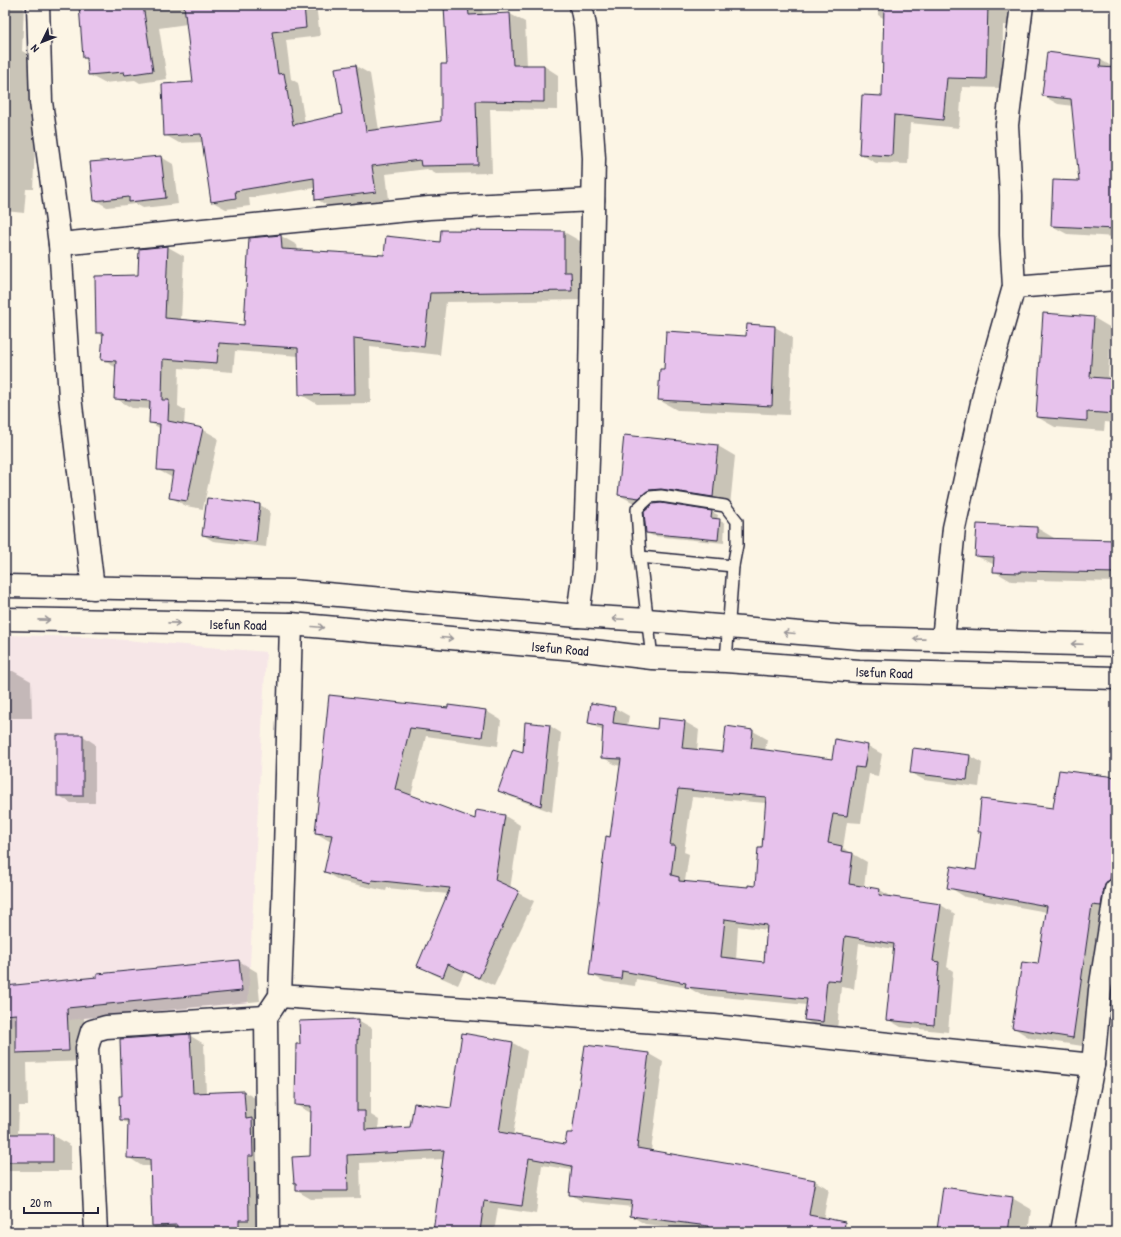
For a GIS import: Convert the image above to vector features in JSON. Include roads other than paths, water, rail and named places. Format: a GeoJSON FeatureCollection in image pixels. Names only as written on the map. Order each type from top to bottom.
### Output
{"type":"FeatureCollection","features":[{"type":"Feature","properties":{"kind":"street"},"geometry":{"type":"LineString","coordinates":[[38,5],[41,102],[60,244],[70,397],[93,588]]}},
{"type":"Feature","properties":{"kind":"street"},"geometry":{"type":"LineString","coordinates":[[578,616],[585,553],[594,158],[584,26],[581,5]]}},
{"type":"Feature","properties":{"kind":"street"},"geometry":{"type":"LineString","coordinates":[[943,640],[954,528],[986,385],[1014,287],[1007,125],[1022,5]]}},
{"type":"Feature","properties":{"kind":"street"},"geometry":{"type":"LineString","coordinates":[[60,244],[429,208],[593,200]]}},
{"type":"Feature","properties":{"kind":"street"},"geometry":{"type":"LineString","coordinates":[[1014,287],[1116,278]]}},
{"type":"Feature","properties":{"kind":"street"},"geometry":{"type":"LineString","coordinates":[[5,586],[292,591],[578,616],[647,620],[859,638],[1116,645]]}},
{"type":"Feature","properties":{"kind":"street","name":"Isefun Road"},"geometry":{"type":"LineString","coordinates":[[5,619],[291,624],[576,649],[652,658],[726,661],[859,672],[1116,678]]}},
{"type":"Feature","properties":{"kind":"street"},"geometry":{"type":"LineString","coordinates":[[268,1232],[266,1017],[280,996],[291,624]]}},
{"type":"Feature","properties":{"kind":"street"},"geometry":{"type":"LineString","coordinates":[[1062,1232],[1093,1065],[1100,990],[1116,890]]}},
{"type":"Feature","properties":{"kind":"street"},"geometry":{"type":"LineString","coordinates":[[280,996],[714,1026],[1093,1065]]}},
{"type":"Feature","properties":{"kind":"street"},"geometry":{"type":"LineString","coordinates":[[96,1232],[86,1048],[92,1031],[106,1027],[266,1017]]}},
{"type":"Feature","properties":{"kind":"lane"},"geometry":{"type":"LineString","coordinates":[[652,658],[640,558],[637,509],[650,497],[661,496],[725,506],[737,521],[737,545],[733,566],[726,661]]}},
{"type":"Feature","properties":{"kind":"lane"},"geometry":{"type":"LineString","coordinates":[[640,558],[733,566]]}}]}
